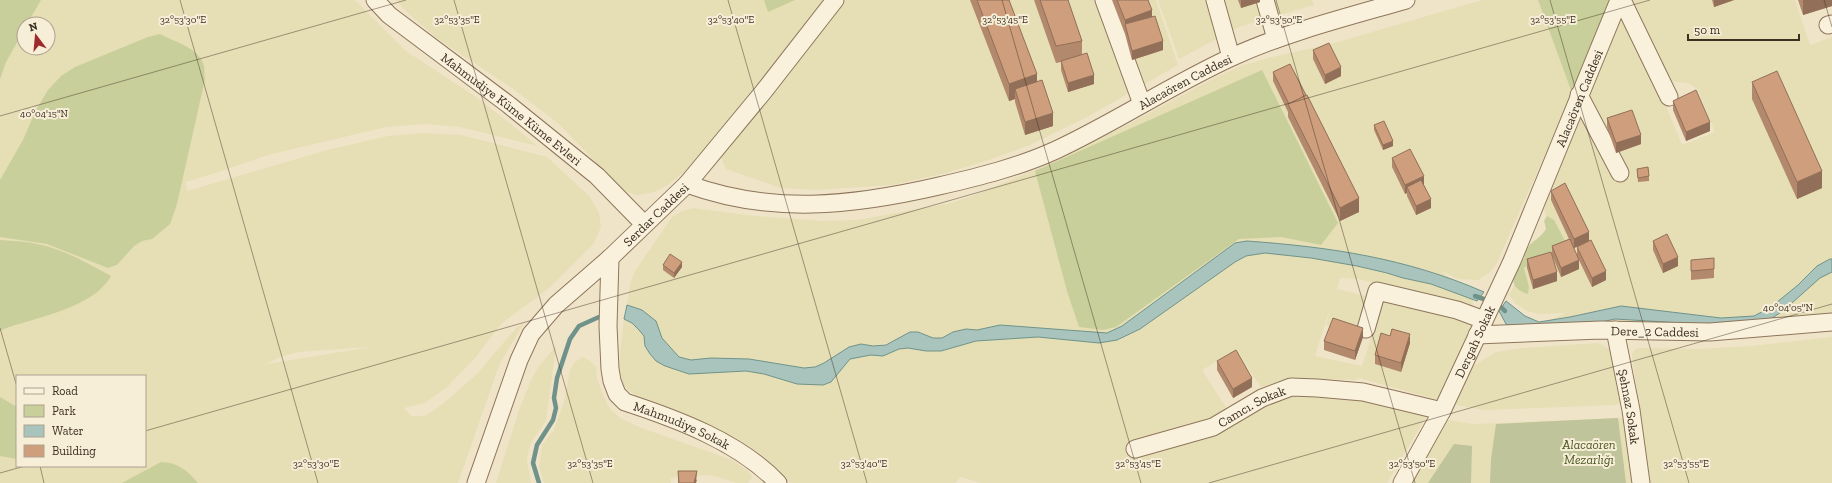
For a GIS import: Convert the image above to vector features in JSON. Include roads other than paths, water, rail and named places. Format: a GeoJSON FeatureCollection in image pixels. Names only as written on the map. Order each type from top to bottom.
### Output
{"type":"FeatureCollection","features":[{"type":"Feature","properties":{"kind":"street","name":"Mahmudiye Küme Küme Evleri"},"geometry":{"type":"LineString","coordinates":[[375,0],[389,15],[498,97],[597,176],[644,224]]}},
{"type":"Feature","properties":{"kind":"street"},"geometry":{"type":"LineString","coordinates":[[687,184],[764,91],[835,0]]}},
{"type":"Feature","properties":{"kind":"street"},"geometry":{"type":"LineString","coordinates":[[1104,0],[1142,104]]}},
{"type":"Feature","properties":{"kind":"street"},"geometry":{"type":"LineString","coordinates":[[1215,0],[1231,58]]}},
{"type":"Feature","properties":{"kind":"street"},"geometry":{"type":"LineString","coordinates":[[1265,0],[1276,39]]}},
{"type":"Feature","properties":{"kind":"street","name":"Alacaören Caddesi"},"geometry":{"type":"LineString","coordinates":[[971,179],[1054,151],[1088,135],[1169,89],[1231,58],[1276,39],[1406,0]]}},
{"type":"Feature","properties":{"kind":"street"},"geometry":{"type":"LineString","coordinates":[[1620,0],[1669,97]]}},
{"type":"Feature","properties":{"kind":"street","name":"Alacaören Caddesi"},"geometry":{"type":"LineString","coordinates":[[1539,197],[1579,95],[1620,0]]}},
{"type":"Feature","properties":{"kind":"street"},"geometry":{"type":"LineString","coordinates":[[1579,95],[1620,173]]}},
{"type":"Feature","properties":{"kind":"street","name":"Serdar Caddesi"},"geometry":{"type":"LineString","coordinates":[[476,483],[519,360],[531,334],[560,301],[610,258],[687,184],[725,195],[788,205],[827,205],[895,196],[971,179]]}},
{"type":"Feature","properties":{"kind":"street","name":"Dergah Sokak"},"geometry":{"type":"LineString","coordinates":[[1402,483],[1442,411],[1500,286],[1539,197]]}},
{"type":"Feature","properties":{"kind":"street","name":"Mahmudiye Sokak"},"geometry":{"type":"LineString","coordinates":[[610,258],[608,326],[609,354],[612,381],[617,394],[625,402],[717,438],[742,452],[778,483]]}},
{"type":"Feature","properties":{"kind":"street"},"geometry":{"type":"LineString","coordinates":[[1366,329],[1377,291],[1450,308],[1482,324]]}},
{"type":"Feature","properties":{"kind":"street","name":"Dere_2 Caddesi"},"geometry":{"type":"LineString","coordinates":[[1482,324],[1616,330],[1725,331],[1832,322]]}},
{"type":"Feature","properties":{"kind":"street","name":"Şehnaz Sokak"},"geometry":{"type":"LineString","coordinates":[[1616,330],[1631,410],[1641,483]]}},
{"type":"Feature","properties":{"kind":"street","name":"Camcı. Sokak"},"geometry":{"type":"LineString","coordinates":[[1135,449],[1213,427],[1262,398],[1291,387],[1363,392],[1442,411]]}},
{"type":"Feature","properties":{"kind":"water"},"geometry":{"type":"Polygon","coordinates":[[[1247,241],[1308,247],[1367,256],[1426,271],[1455,280],[1484,292],[1477,301],[1431,284],[1357,266],[1311,258],[1265,253],[1246,256],[1235,262],[1140,329],[1117,340],[1099,343],[1038,337],[976,341],[941,351],[926,351],[908,348],[899,349],[883,356],[871,355],[850,359],[831,382],[823,385],[797,384],[764,374],[746,371],[689,374],[665,366],[656,361],[645,346],[644,336],[632,323],[624,319],[627,305],[642,310],[656,321],[662,338],[679,357],[691,360],[711,358],[749,359],[804,368],[815,367],[824,363],[849,347],[861,344],[873,346],[886,345],[910,332],[918,332],[933,338],[942,338],[953,332],[966,329],[977,330],[1000,325],[1107,333],[1122,326],[1235,243],[1247,241]]]}},
{"type":"Feature","properties":{"kind":"water"},"geometry":{"type":"Polygon","coordinates":[[[1832,259],[1832,272],[1820,278],[1784,310],[1768,321],[1732,326],[1615,319],[1583,326],[1518,329],[1506,324],[1499,311],[1506,301],[1525,316],[1539,322],[1621,306],[1721,318],[1754,316],[1771,307],[1798,285],[1817,266],[1832,259]]]}},
{"type":"Feature","properties":{"kind":"waterway"},"geometry":{"type":"LineString","coordinates":[[1475,296],[1498,304],[1505,311]]}},
{"type":"Feature","properties":{"kind":"waterway"},"geometry":{"type":"LineString","coordinates":[[539,483],[533,463],[537,445],[553,420],[556,408],[554,398],[557,378],[570,339],[579,326],[599,317]]}},
{"type":"Feature","properties":{"kind":"park label","name":"Alacaören Mezarlığı"},"geometry":{"type":"Point","coordinates":[1589,452]}}]}
